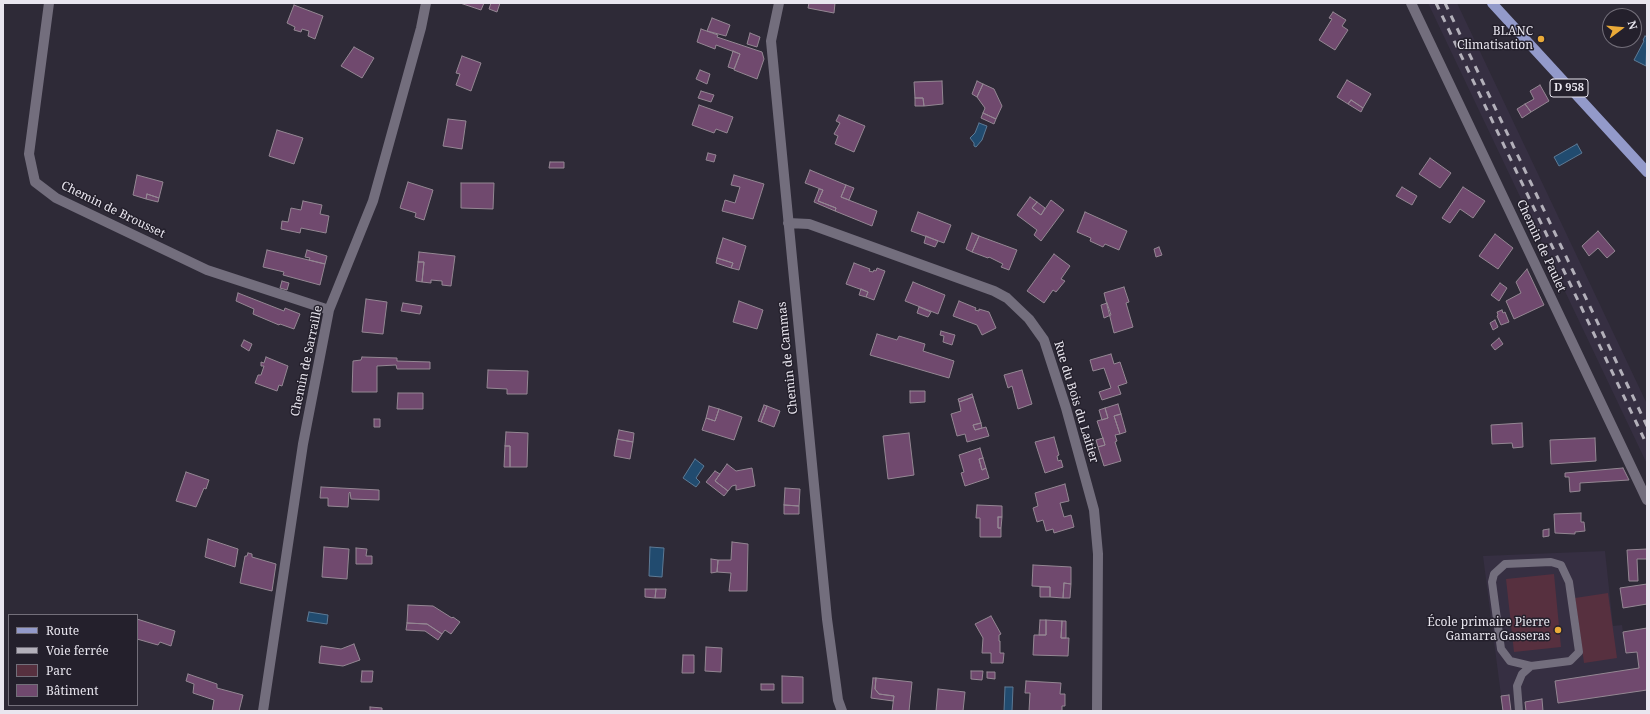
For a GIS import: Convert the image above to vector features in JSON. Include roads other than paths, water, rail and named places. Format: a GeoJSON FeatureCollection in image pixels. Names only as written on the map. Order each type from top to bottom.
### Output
{"type":"FeatureCollection","features":[{"type":"Feature","properties":{"kind":"main road","name":"D 958"},"geometry":{"type":"LineString","coordinates":[[1492,3],[1647,172]]}},
{"type":"Feature","properties":{"kind":"street","name":"Chemin de Brousset"},"geometry":{"type":"LineString","coordinates":[[49,3],[29,154],[35,182],[56,198],[207,270],[329,310]]}},
{"type":"Feature","properties":{"kind":"street","name":"Chemin de Sarraille"},"geometry":{"type":"LineString","coordinates":[[263,711],[303,444],[329,310],[373,202],[421,28],[426,3]]}},
{"type":"Feature","properties":{"kind":"street","name":"Chemin de Cammas"},"geometry":{"type":"LineString","coordinates":[[779,3],[771,41],[827,618],[838,700],[842,711]]}},
{"type":"Feature","properties":{"kind":"street","name":"Chemin de Paulet"},"geometry":{"type":"LineString","coordinates":[[1411,3],[1647,500]]}},
{"type":"Feature","properties":{"kind":"street","name":"Rue du Bois du Laitier"},"geometry":{"type":"LineString","coordinates":[[788,223],[809,224],[994,291],[1007,298],[1029,319],[1044,340],[1066,408],[1094,510],[1098,554],[1097,711]]}},
{"type":"Feature","properties":{"kind":"lane"},"geometry":{"type":"LineString","coordinates":[[1519,711],[1516,686],[1522,674],[1531,666],[1570,661],[1579,652],[1569,582],[1561,565],[1551,562],[1505,564],[1494,574],[1492,582],[1501,649],[1510,662],[1531,666]]}},
{"type":"Feature","properties":{"kind":"water"},"geometry":{"type":"Polygon","coordinates":[[[1645,36],[1647,37],[1646,66],[1634,60],[1640,48],[1642,48],[1645,36]]]}},
{"type":"Feature","properties":{"kind":"water"},"geometry":{"type":"Polygon","coordinates":[[[979,123],[987,126],[982,140],[976,147],[970,138],[975,133],[979,123]]]}},
{"type":"Feature","properties":{"kind":"water"},"geometry":{"type":"Polygon","coordinates":[[[1577,144],[1582,153],[1559,166],[1554,157],[1577,144]]]}},
{"type":"Feature","properties":{"kind":"water"},"geometry":{"type":"Polygon","coordinates":[[[695,459],[704,466],[696,478],[700,482],[696,487],[683,478],[695,459]]]}},
{"type":"Feature","properties":{"kind":"water"},"geometry":{"type":"Polygon","coordinates":[[[650,547],[664,548],[662,577],[649,576],[650,547]]]}},
{"type":"Feature","properties":{"kind":"water"},"geometry":{"type":"Polygon","coordinates":[[[309,612],[328,615],[327,624],[307,621],[309,612]]]}},
{"type":"Feature","properties":{"kind":"water"},"geometry":{"type":"Polygon","coordinates":[[[1005,687],[1013,687],[1012,711],[1004,711],[1005,687]]]}},
{"type":"Feature","properties":{"kind":"railway"},"geometry":{"type":"LineString","coordinates":[[1436,3],[1647,445]]}},
{"type":"Feature","properties":{"kind":"railway"},"geometry":{"type":"LineString","coordinates":[[1445,3],[1647,426]]}},
{"type":"Feature","properties":{"kind":"place","name":"BLANC Climatisation"},"geometry":{"type":"Point","coordinates":[1541,39]}},
{"type":"Feature","properties":{"kind":"place","name":"École primaire Pierre Gamarra Gasseras"},"geometry":{"type":"Point","coordinates":[1558,630]}}]}
